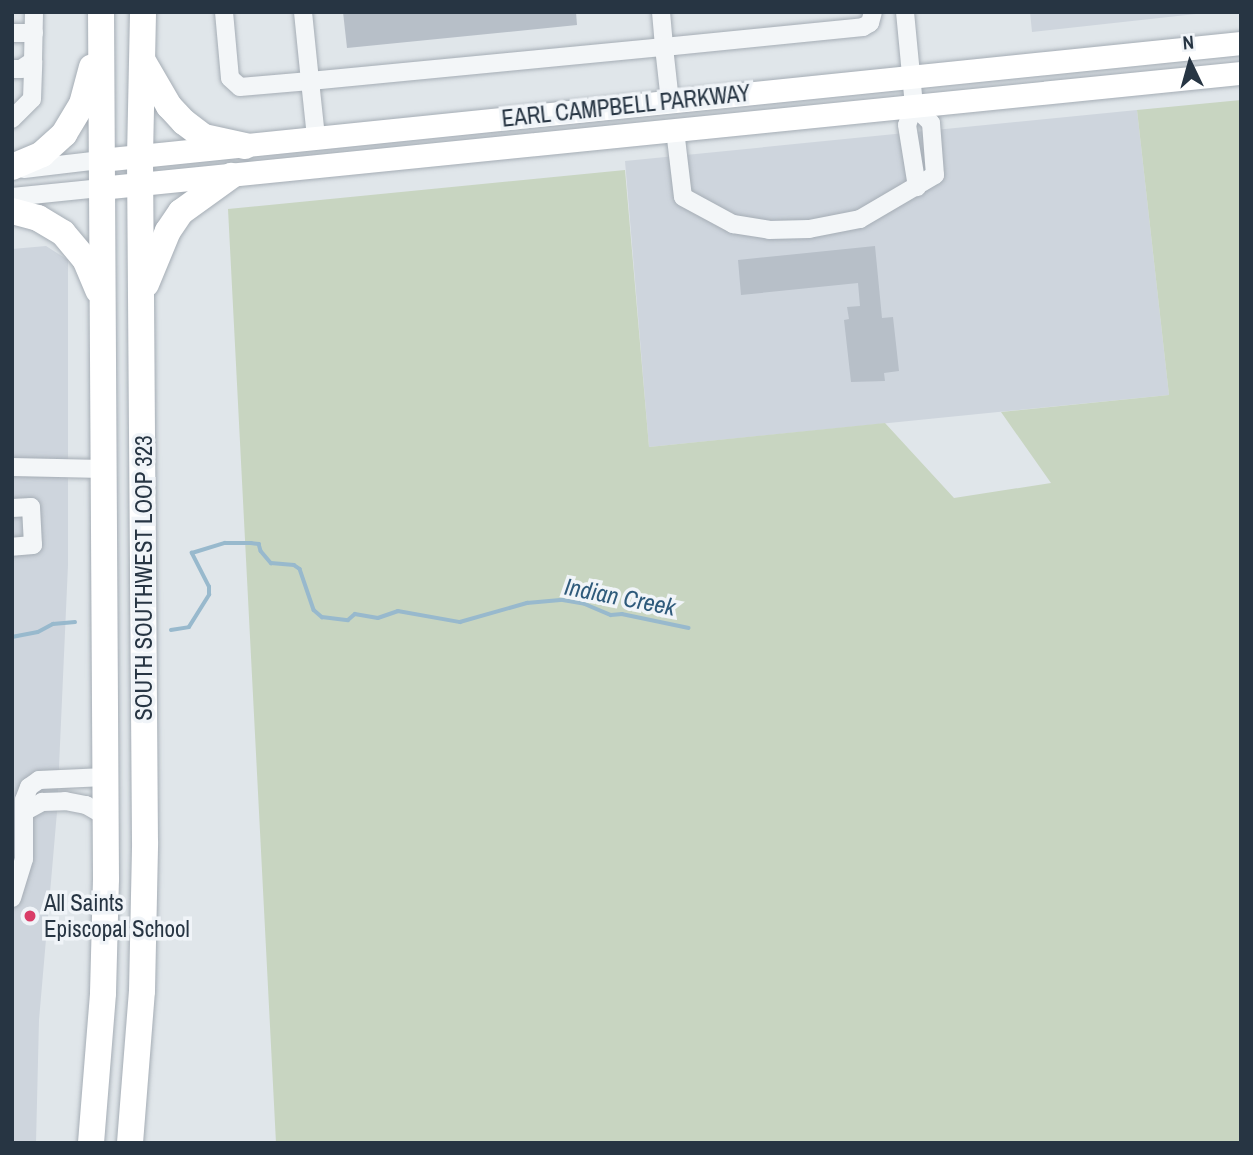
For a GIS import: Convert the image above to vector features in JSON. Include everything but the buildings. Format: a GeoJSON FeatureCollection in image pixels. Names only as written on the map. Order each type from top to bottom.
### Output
{"type":"FeatureCollection","features":[{"type":"Feature","properties":{"kind":"highway","name":"SOUTH SOUTHWEST LOOP 323"},"geometry":{"type":"LineString","coordinates":[[130,1143],[142,991],[145,842],[140,157],[143,12]]}},
{"type":"Feature","properties":{"kind":"highway","name":"SOUTH SOUTHWEST LOOP 323"},"geometry":{"type":"LineString","coordinates":[[90,1143],[103,982],[106,816],[101,22]]}},
{"type":"Feature","properties":{"kind":"highway"},"geometry":{"type":"LineString","coordinates":[[12,168],[41,154],[69,128],[82,104],[101,22]]}},
{"type":"Feature","properties":{"kind":"highway"},"geometry":{"type":"LineString","coordinates":[[144,62],[169,106],[184,122],[204,136],[244,146]]}},
{"type":"Feature","properties":{"kind":"highway"},"geometry":{"type":"LineString","coordinates":[[142,296],[168,231],[181,212],[231,176]]}},
{"type":"Feature","properties":{"kind":"highway"},"geometry":{"type":"LineString","coordinates":[[12,211],[47,222],[70,240],[90,270],[104,307]]}},
{"type":"Feature","properties":{"kind":"highway"},"geometry":{"type":"LineString","coordinates":[[105,777],[117,779],[125,786],[145,842]]}},
{"type":"Feature","properties":{"kind":"main road","name":"EARL CAMPBELL PARKWAY"},"geometry":{"type":"LineString","coordinates":[[101,160],[1241,43]]}},
{"type":"Feature","properties":{"kind":"main road","name":"EARL CAMPBELL PARKWAY"},"geometry":{"type":"LineString","coordinates":[[100,188],[1241,72]]}},
{"type":"Feature","properties":{"kind":"street"},"geometry":{"type":"LineString","coordinates":[[12,119],[32,99],[34,12]]}},
{"type":"Feature","properties":{"kind":"street"},"geometry":{"type":"LineString","coordinates":[[224,12],[230,78],[233,84],[240,87],[863,27],[870,23],[873,12]]}},
{"type":"Feature","properties":{"kind":"street"},"geometry":{"type":"LineString","coordinates":[[303,12],[316,137]]}},
{"type":"Feature","properties":{"kind":"street"},"geometry":{"type":"LineString","coordinates":[[660,12],[670,102]]}},
{"type":"Feature","properties":{"kind":"street"},"geometry":{"type":"LineString","coordinates":[[905,12],[914,106],[907,125],[917,187]]}},
{"type":"Feature","properties":{"kind":"street"},"geometry":{"type":"LineString","coordinates":[[12,33],[34,33]]}},
{"type":"Feature","properties":{"kind":"street"},"geometry":{"type":"LineString","coordinates":[[12,69],[21,69],[33,61]]}},
{"type":"Feature","properties":{"kind":"street"},"geometry":{"type":"LineString","coordinates":[[675,130],[682,197],[733,224],[788,230],[832,226],[860,219],[936,175],[931,123],[914,106]]}},
{"type":"Feature","properties":{"kind":"street","name":"EARL CAMPBELL PARKWAY"},"geometry":{"type":"LineString","coordinates":[[12,168],[101,160]]}},
{"type":"Feature","properties":{"kind":"street","name":"EARL CAMPBELL PARKWAY"},"geometry":{"type":"LineString","coordinates":[[12,197],[100,188]]}},
{"type":"Feature","properties":{"kind":"street"},"geometry":{"type":"LineString","coordinates":[[12,467],[103,469]]}},
{"type":"Feature","properties":{"kind":"street"},"geometry":{"type":"LineString","coordinates":[[12,508],[32,507],[33,545],[12,547]]}},
{"type":"Feature","properties":{"kind":"street"},"geometry":{"type":"LineString","coordinates":[[12,898],[24,859],[26,793],[39,780],[105,777]]}},
{"type":"Feature","properties":{"kind":"street"},"geometry":{"type":"LineString","coordinates":[[24,812],[42,802],[65,801],[86,805],[106,816]]}},
{"type":"Feature","properties":{"kind":"shaded area"},"geometry":{"type":"Polygon","coordinates":[[[1030,12],[1214,12],[1032,32],[1030,12]]]}},
{"type":"Feature","properties":{"kind":"shaded area"},"geometry":{"type":"Polygon","coordinates":[[[1137,110],[1169,395],[649,447],[625,161],[1137,110]]]}},
{"type":"Feature","properties":{"kind":"shaded area"},"geometry":{"type":"Polygon","coordinates":[[[46,246],[68,260],[68,565],[57,812],[39,1020],[36,1143],[12,1143],[12,249],[46,246]]]}},
{"type":"Feature","properties":{"kind":"green space"},"geometry":{"type":"Polygon","coordinates":[[[1241,100],[1241,1143],[276,1143],[228,209],[625,170],[649,447],[885,423],[954,498],[1051,483],[1001,412],[1169,395],[1137,110],[1241,100]]]}},
{"type":"Feature","properties":{"kind":"waterway","name":"Indian Creek"},"geometry":{"type":"LineString","coordinates":[[171,630],[189,627],[209,595],[209,587],[192,553],[225,543],[259,544],[271,563],[294,565],[300,569],[314,610],[322,617],[348,620],[355,614],[378,618],[398,611],[460,622],[527,603],[563,600],[585,604],[611,615],[622,614],[689,628]]}},
{"type":"Feature","properties":{"kind":"waterway","name":"Indian Creek"},"geometry":{"type":"LineString","coordinates":[[12,637],[38,632],[53,624],[75,622]]}},
{"type":"Feature","properties":{"kind":"place","name":"All Saints Episcopal School"},"geometry":{"type":"Point","coordinates":[30,916]}}]}
